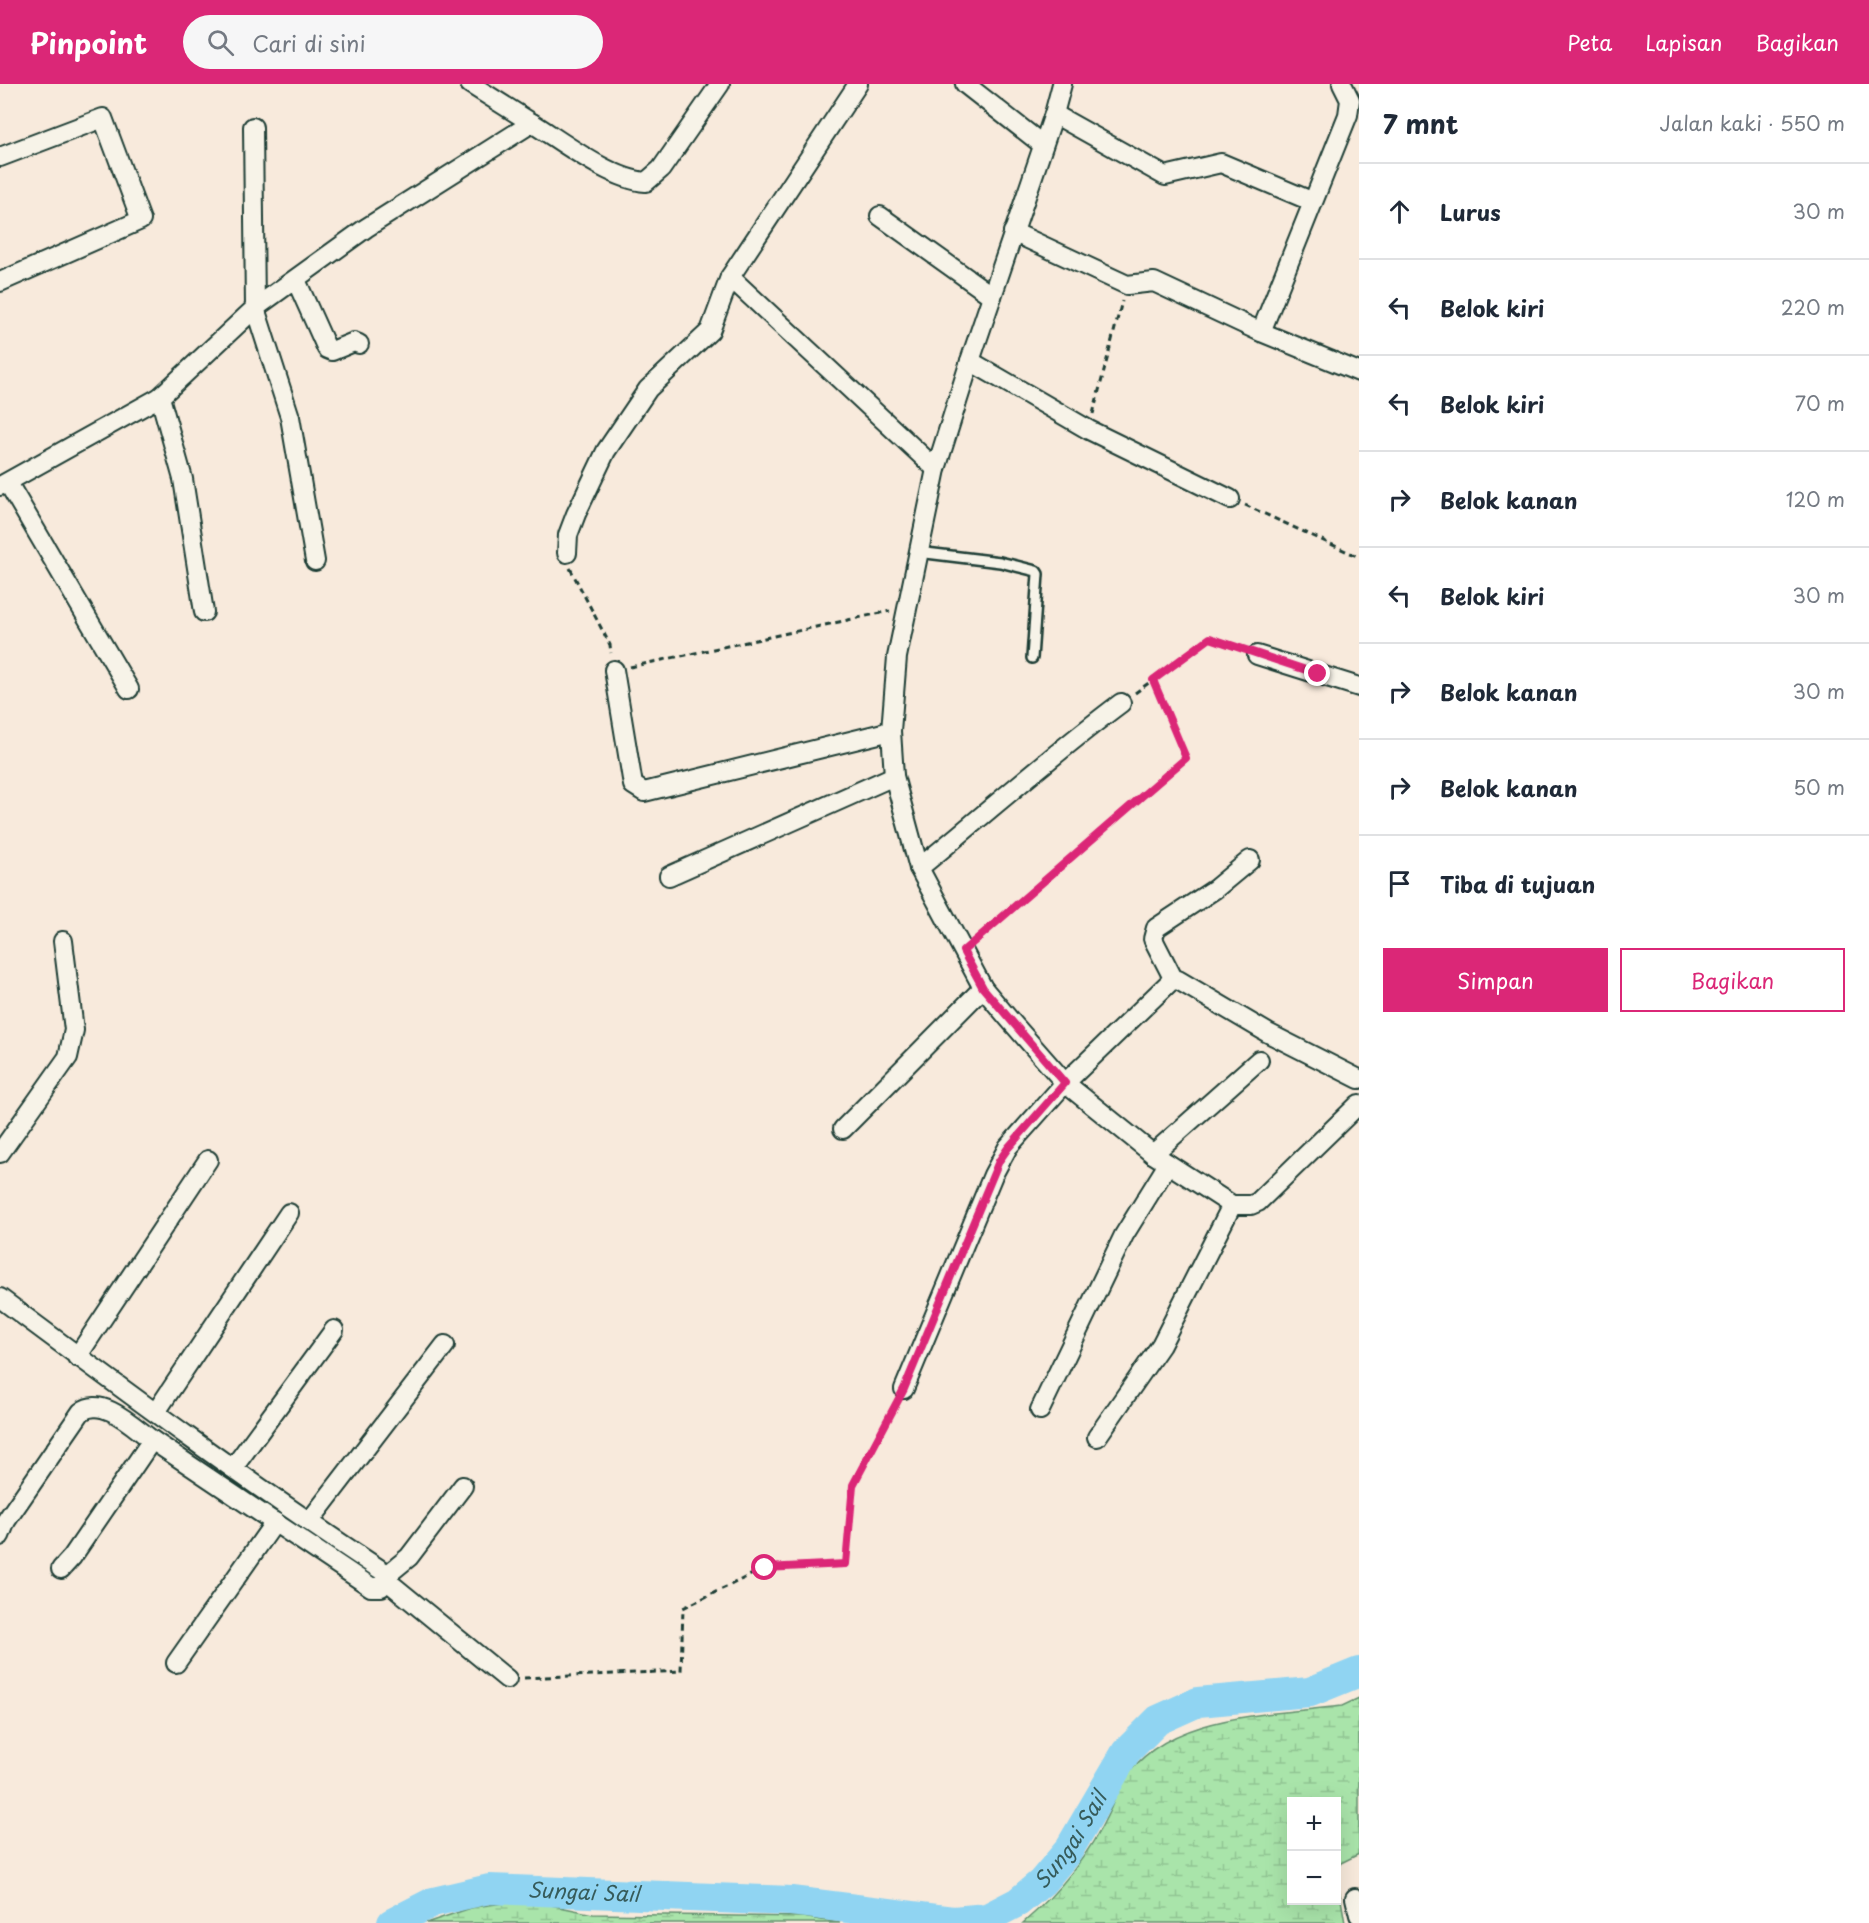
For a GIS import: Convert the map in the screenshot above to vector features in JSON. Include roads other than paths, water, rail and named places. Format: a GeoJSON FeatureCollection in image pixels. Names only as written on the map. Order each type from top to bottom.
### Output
{"type":"FeatureCollection","features":[{"type":"Feature","properties":{"kind":"street"},"geometry":{"type":"LineString","coordinates":[[470,84],[611,171],[632,180],[646,182],[661,169],[720,84]]}},
{"type":"Feature","properties":{"kind":"street"},"geometry":{"type":"LineString","coordinates":[[567,553],[568,535],[576,514],[606,451],[648,389],[710,331],[730,277],[858,84]]}},
{"type":"Feature","properties":{"kind":"street"},"geometry":{"type":"LineString","coordinates":[[965,84],[1043,145]]}},
{"type":"Feature","properties":{"kind":"street"},"geometry":{"type":"LineString","coordinates":[[1062,84],[936,469],[906,607],[897,657],[891,730],[894,776],[920,868],[983,988],[1065,1083],[1160,1159],[1232,1205],[1251,1205],[1258,1202],[1359,1104]]}},
{"type":"Feature","properties":{"kind":"street"},"geometry":{"type":"LineString","coordinates":[[1262,332],[1311,201],[1348,115],[1350,100],[1342,84]]}},
{"type":"Feature","properties":{"kind":"street"},"geometry":{"type":"LineString","coordinates":[[1054,114],[1166,177],[1221,163],[1311,201]]}},
{"type":"Feature","properties":{"kind":"street"},"geometry":{"type":"LineString","coordinates":[[0,157],[103,118],[141,220],[0,282]]}},
{"type":"Feature","properties":{"kind":"street"},"geometry":{"type":"LineString","coordinates":[[129,689],[4,485],[160,397],[255,308],[366,228],[532,123]]}},
{"type":"Feature","properties":{"kind":"street"},"geometry":{"type":"LineString","coordinates":[[253,127],[255,308],[290,417],[315,561]]}},
{"type":"Feature","properties":{"kind":"street"},"geometry":{"type":"LineString","coordinates":[[880,216],[992,296]]}},
{"type":"Feature","properties":{"kind":"street"},"geometry":{"type":"LineString","coordinates":[[1013,232],[1126,285],[1154,282],[1262,332],[1359,372]]}},
{"type":"Feature","properties":{"kind":"street"},"geometry":{"type":"LineString","coordinates":[[730,277],[936,469]]}},
{"type":"Feature","properties":{"kind":"street"},"geometry":{"type":"LineString","coordinates":[[296,280],[327,349],[332,351],[354,342],[359,344]]}},
{"type":"Feature","properties":{"kind":"street"},"geometry":{"type":"LineString","coordinates":[[970,361],[1089,430],[1230,498]]}},
{"type":"Feature","properties":{"kind":"street"},"geometry":{"type":"LineString","coordinates":[[160,397],[183,479],[204,612]]}},
{"type":"Feature","properties":{"kind":"street"},"geometry":{"type":"LineString","coordinates":[[1257,655],[1359,687]]}},
{"type":"Feature","properties":{"kind":"street"},"geometry":{"type":"LineString","coordinates":[[614,670],[633,785],[644,792],[891,730]]}},
{"type":"Feature","properties":{"kind":"street"},"geometry":{"type":"LineString","coordinates":[[920,868],[994,807],[1056,751],[1121,704]]}},
{"type":"Feature","properties":{"kind":"street"},"geometry":{"type":"LineString","coordinates":[[669,876],[894,776]]}},
{"type":"Feature","properties":{"kind":"street"},"geometry":{"type":"LineString","coordinates":[[1250,860],[1215,889],[1156,928],[1153,939],[1174,980],[1359,1079]]}},
{"type":"Feature","properties":{"kind":"street"},"geometry":{"type":"LineString","coordinates":[[0,1154],[68,1057],[74,1030],[63,941]]}},
{"type":"Feature","properties":{"kind":"street"},"geometry":{"type":"LineString","coordinates":[[904,1389],[999,1161],[1065,1083],[1174,980]]}},
{"type":"Feature","properties":{"kind":"street"},"geometry":{"type":"LineString","coordinates":[[843,1129],[983,988]]}},
{"type":"Feature","properties":{"kind":"street"},"geometry":{"type":"LineString","coordinates":[[1040,1410],[1160,1159],[1259,1060]]}},
{"type":"Feature","properties":{"kind":"street"},"geometry":{"type":"LineString","coordinates":[[77,1357],[208,1160]]}},
{"type":"Feature","properties":{"kind":"street"},"geometry":{"type":"LineString","coordinates":[[1097,1437],[1161,1345],[1232,1205]]}},
{"type":"Feature","properties":{"kind":"street"},"geometry":{"type":"LineString","coordinates":[[156,1412],[289,1213]]}},
{"type":"Feature","properties":{"kind":"street"},"geometry":{"type":"LineString","coordinates":[[0,1298],[77,1357],[386,1578],[507,1678]]}},
{"type":"Feature","properties":{"kind":"street"},"geometry":{"type":"LineString","coordinates":[[233,1468],[334,1330]]}},
{"type":"Feature","properties":{"kind":"street"},"geometry":{"type":"LineString","coordinates":[[309,1522],[445,1345]]}},
{"type":"Feature","properties":{"kind":"street"},"geometry":{"type":"LineString","coordinates":[[0,1536],[12,1512],[81,1412],[89,1406],[102,1406],[371,1587],[381,1587],[386,1578],[409,1557],[463,1486]]}},
{"type":"Feature","properties":{"kind":"street"},"geometry":{"type":"LineString","coordinates":[[61,1569],[72,1557],[152,1440]]}},
{"type":"Feature","properties":{"kind":"street"},"geometry":{"type":"LineString","coordinates":[[176,1663],[275,1522]]}},
{"type":"Feature","properties":{"kind":"lane"},"geometry":{"type":"LineString","coordinates":[[918,552],[1000,562],[1036,571],[1038,574],[1032,658]]}},
{"type":"Feature","properties":{"kind":"waterway","name":"Sungai Sail"},"geometry":{"type":"LineString","coordinates":[[392,1923],[433,1902],[489,1889],[791,1901],[953,1921],[987,1918],[1018,1902],[1042,1882],[1068,1851],[1126,1752],[1158,1720],[1198,1702],[1310,1692],[1359,1672]]}}]}
